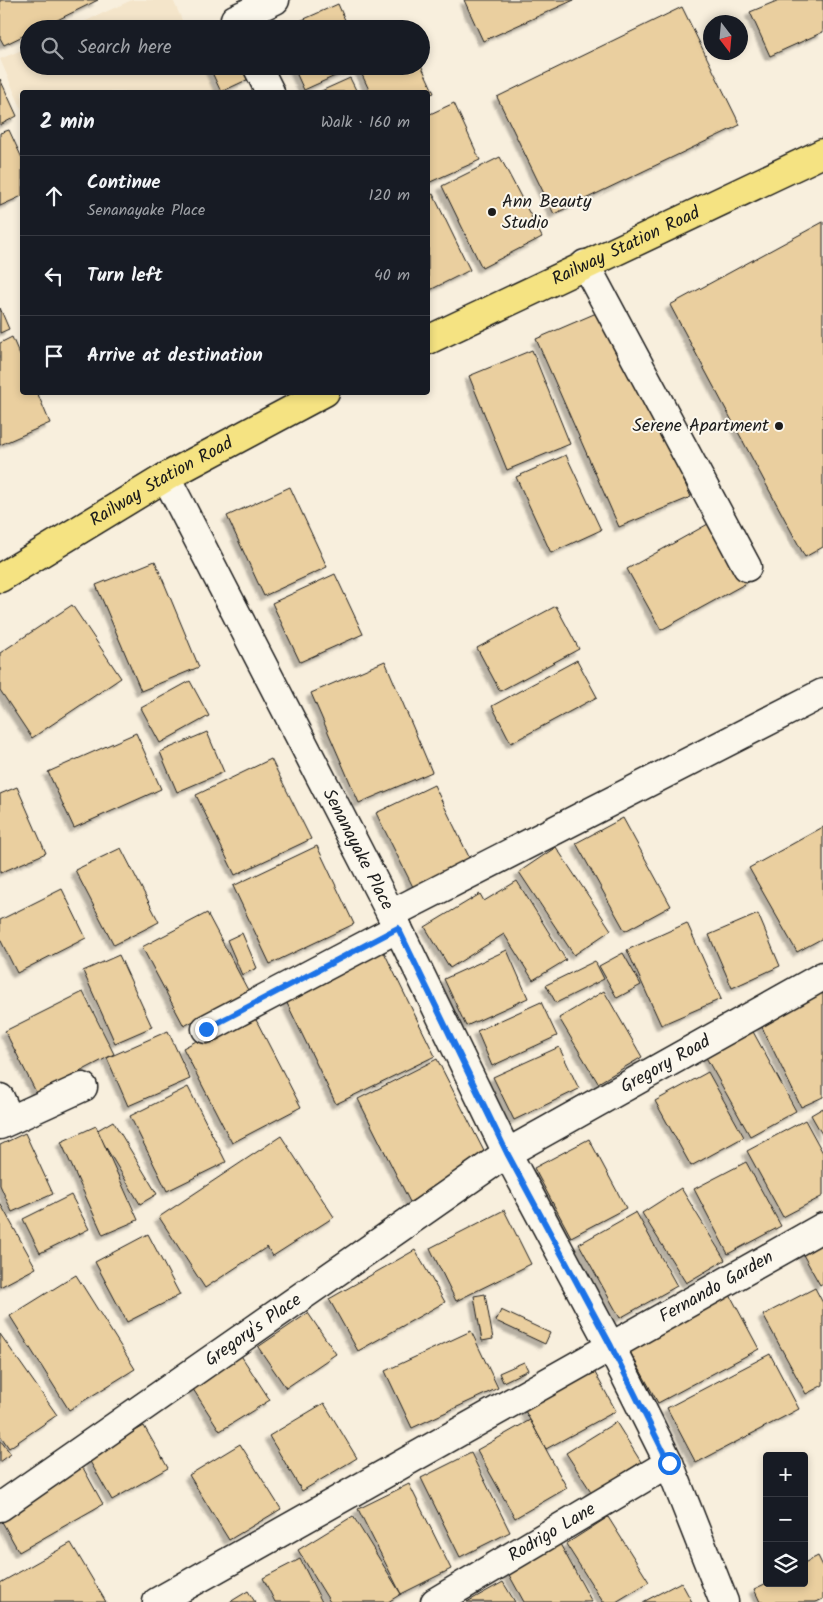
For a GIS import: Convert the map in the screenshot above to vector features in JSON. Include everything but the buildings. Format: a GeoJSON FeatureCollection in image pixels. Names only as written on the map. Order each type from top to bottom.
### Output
{"type":"FeatureCollection","features":[{"type":"Feature","properties":{"kind":"main road","name":"Railway Station Road"},"geometry":{"type":"LineString","coordinates":[[430,339],[585,264],[823,153]]}},
{"type":"Feature","properties":{"kind":"main road","name":"Railway Station Road"},"geometry":{"type":"LineString","coordinates":[[0,578],[166,477],[319,395]]}},
{"type":"Feature","properties":{"kind":"street"},"geometry":{"type":"LineString","coordinates":[[234,16],[275,0]]}},
{"type":"Feature","properties":{"kind":"street"},"geometry":{"type":"LineString","coordinates":[[262,75],[269,90]]}},
{"type":"Feature","properties":{"kind":"street"},"geometry":{"type":"LineString","coordinates":[[585,264],[747,567]]}},
{"type":"Feature","properties":{"kind":"street","name":"Senanayake Place"},"geometry":{"type":"LineString","coordinates":[[166,477],[394,921],[507,1153],[611,1346],[669,1463],[724,1602]]}},
{"type":"Feature","properties":{"kind":"street"},"geometry":{"type":"LineString","coordinates":[[206,1029],[394,921],[823,693]]}},
{"type":"Feature","properties":{"kind":"street","name":"Gregory Road"},"geometry":{"type":"LineString","coordinates":[[507,1153],[823,976]]}},
{"type":"Feature","properties":{"kind":"street"},"geometry":{"type":"LineString","coordinates":[[3,1114],[84,1087]]}},
{"type":"Feature","properties":{"kind":"street","name":"Gregory's Place"},"geometry":{"type":"LineString","coordinates":[[0,1507],[507,1153]]}},
{"type":"Feature","properties":{"kind":"street","name":"Fernando Garden"},"geometry":{"type":"LineString","coordinates":[[157,1602],[823,1227]]}},
{"type":"Feature","properties":{"kind":"street","name":"Rodrigo Lane"},"geometry":{"type":"LineString","coordinates":[[435,1602],[669,1463]]}},
{"type":"Feature","properties":{"kind":"shaded area"},"geometry":{"type":"Polygon","coordinates":[[[132,0],[173,0],[182,20],[88,20],[132,0]]]}},
{"type":"Feature","properties":{"kind":"shaded area"},"geometry":{"type":"Polygon","coordinates":[[[20,51],[20,75],[207,75],[214,90],[20,90],[20,105],[0,59],[20,51]]]}},
{"type":"Feature","properties":{"kind":"place","name":"Ann Beauty Studio"},"geometry":{"type":"Point","coordinates":[492,212]}},
{"type":"Feature","properties":{"kind":"place","name":"Serene Apartment"},"geometry":{"type":"Point","coordinates":[779,426]}},
{"type":"Feature","properties":{"kind":"route"},"geometry":{"type":"LineString","coordinates":[[206,1029],[398,928],[507,1153],[611,1346],[669,1463]]}}]}
